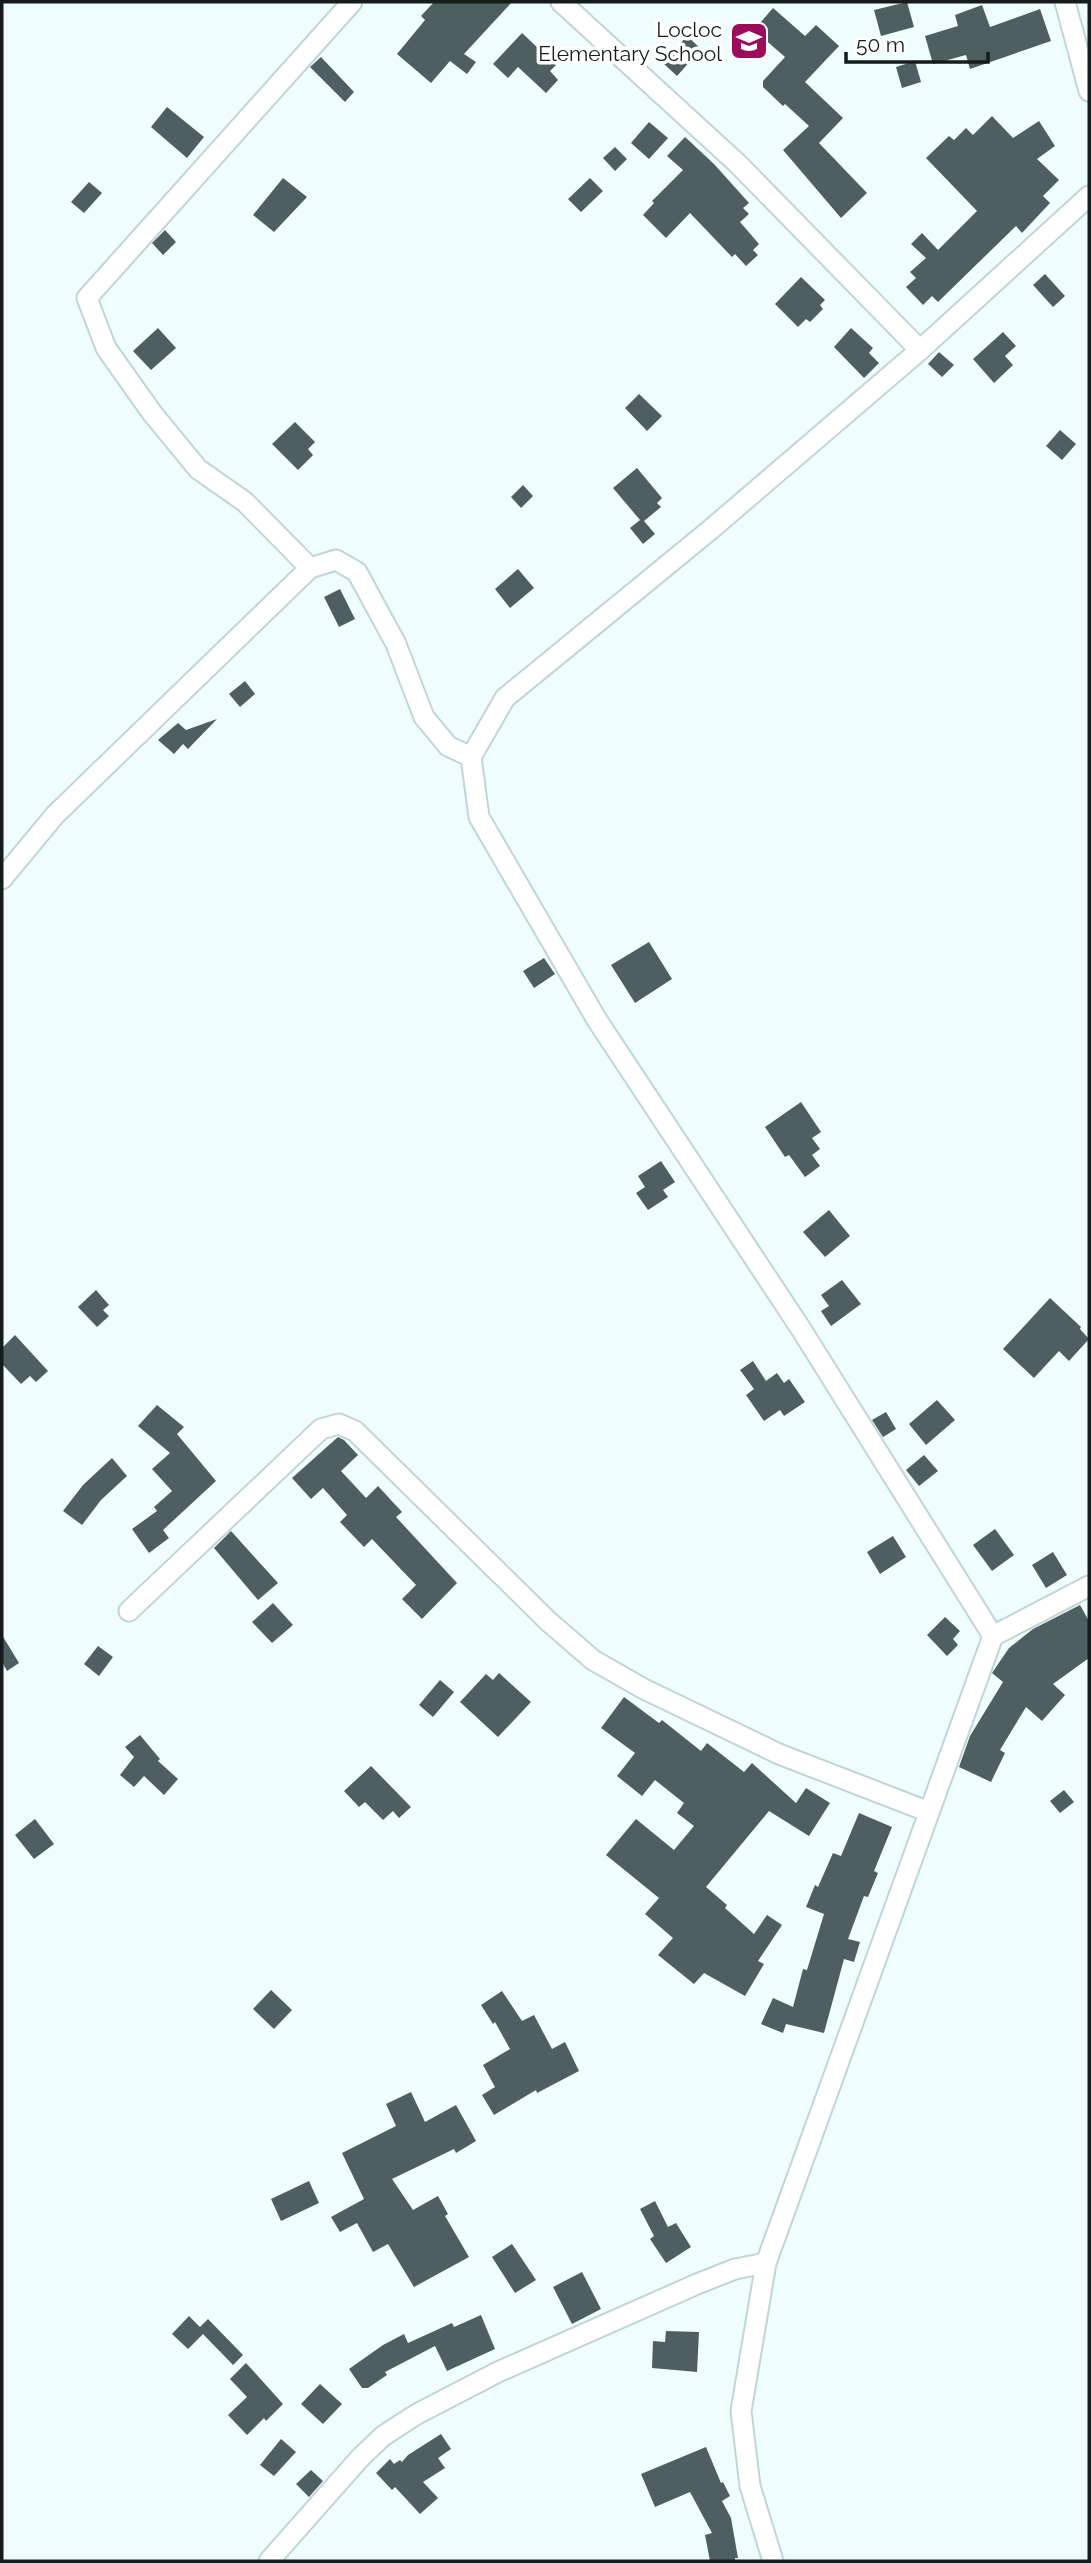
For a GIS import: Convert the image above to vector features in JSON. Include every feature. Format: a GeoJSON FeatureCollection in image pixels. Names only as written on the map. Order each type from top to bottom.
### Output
{"type":"FeatureCollection","features":[{"type":"Feature","properties":{"kind":"street"},"geometry":{"type":"LineString","coordinates":[[310,568],[245,502],[198,469],[152,413],[106,348],[87,298],[352,2]]}},
{"type":"Feature","properties":{"kind":"street"},"geometry":{"type":"LineString","coordinates":[[561,2],[738,163],[920,350]]}},
{"type":"Feature","properties":{"kind":"street"},"geometry":{"type":"LineString","coordinates":[[1065,2],[1089,91]]}},
{"type":"Feature","properties":{"kind":"street"},"geometry":{"type":"LineString","coordinates":[[993,1636],[802,1329],[597,1020],[479,817],[471,757],[505,698],[710,530],[920,350],[1089,196]]}},
{"type":"Feature","properties":{"kind":"street"},"geometry":{"type":"LineString","coordinates":[[2,879],[55,815],[310,568],[336,560],[357,572],[396,644],[424,717],[448,746],[471,757]]}},
{"type":"Feature","properties":{"kind":"street"},"geometry":{"type":"LineString","coordinates":[[129,1611],[321,1429],[339,1424],[355,1431],[548,1621],[593,1660],[644,1689],[779,1754],[929,1812]]}},
{"type":"Feature","properties":{"kind":"street"},"geometry":{"type":"LineString","coordinates":[[773,2561],[750,2486],[741,2411],[766,2263],[993,1636],[1089,1586]]}},
{"type":"Feature","properties":{"kind":"street"},"geometry":{"type":"LineString","coordinates":[[269,2561],[360,2458],[383,2436],[417,2414],[498,2372],[697,2284],[735,2269],[766,2263]]}},
{"type":"Feature","properties":{"kind":"building"},"geometry":{"type":"Polygon","coordinates":[[[434,2],[512,2],[464,54],[476,62],[467,74],[450,61],[431,83],[397,54],[425,20],[421,16],[434,2]]]}},
{"type":"Feature","properties":{"kind":"building"},"geometry":{"type":"Polygon","coordinates":[[[907,2],[914,27],[881,36],[874,10],[907,2]]]}},
{"type":"Feature","properties":{"kind":"building"},"geometry":{"type":"Polygon","coordinates":[[[982,5],[990,27],[1040,9],[1051,41],[970,69],[966,55],[933,64],[925,36],[958,26],[955,15],[982,5]]]}},
{"type":"Feature","properties":{"kind":"building"},"geometry":{"type":"Polygon","coordinates":[[[773,8],[805,36],[816,25],[839,46],[805,82],[843,118],[819,143],[867,193],[841,218],[783,150],[809,126],[763,87],[763,81],[785,57],[754,30],[773,8]]]}},
{"type":"Feature","properties":{"kind":"building"},"geometry":{"type":"Polygon","coordinates":[[[522,33],[556,65],[550,71],[558,80],[546,93],[518,67],[508,78],[493,64],[522,33]]]}},
{"type":"Feature","properties":{"kind":"building"},"geometry":{"type":"Polygon","coordinates":[[[687,36],[701,49],[677,76],[663,63],[687,36]]]}},
{"type":"Feature","properties":{"kind":"building"},"geometry":{"type":"Polygon","coordinates":[[[321,57],[354,92],[345,102],[310,67],[321,57]]]}},
{"type":"Feature","properties":{"kind":"building"},"geometry":{"type":"Polygon","coordinates":[[[915,61],[921,82],[902,88],[896,67],[915,61]]]}},
{"type":"Feature","properties":{"kind":"building"},"geometry":{"type":"Polygon","coordinates":[[[167,107],[204,137],[187,158],[151,127],[167,107]]]}},
{"type":"Feature","properties":{"kind":"building"},"geometry":{"type":"Polygon","coordinates":[[[992,116],[1013,138],[1039,121],[1055,146],[1037,159],[1059,180],[1043,196],[1050,203],[1022,233],[1016,226],[938,302],[932,296],[923,305],[906,287],[916,278],[910,272],[926,258],[911,244],[922,233],[938,250],[977,211],[926,158],[949,136],[954,140],[966,128],[973,135],[992,116]]]}},
{"type":"Feature","properties":{"kind":"building"},"geometry":{"type":"Polygon","coordinates":[[[649,122],[668,138],[649,159],[631,143],[649,122]]]}},
{"type":"Feature","properties":{"kind":"building"},"geometry":{"type":"Polygon","coordinates":[[[685,137],[749,203],[743,208],[749,214],[740,222],[759,244],[753,250],[758,255],[746,266],[735,254],[732,257],[690,213],[666,238],[643,215],[654,203],[652,201],[683,170],[667,156],[685,137]]]}},
{"type":"Feature","properties":{"kind":"building"},"geometry":{"type":"Polygon","coordinates":[[[615,147],[627,159],[615,171],[603,158],[615,147]]]}},
{"type":"Feature","properties":{"kind":"building"},"geometry":{"type":"Polygon","coordinates":[[[283,178],[307,197],[274,232],[253,215],[283,178]]]}},
{"type":"Feature","properties":{"kind":"building"},"geometry":{"type":"Polygon","coordinates":[[[590,178],[603,191],[581,212],[568,199],[590,178]]]}},
{"type":"Feature","properties":{"kind":"building"},"geometry":{"type":"Polygon","coordinates":[[[89,182],[102,193],[84,213],[71,202],[89,182]]]}},
{"type":"Feature","properties":{"kind":"building"},"geometry":{"type":"Polygon","coordinates":[[[165,230],[176,242],[163,255],[152,243],[165,230]]]}},
{"type":"Feature","properties":{"kind":"building"},"geometry":{"type":"Polygon","coordinates":[[[1045,274],[1065,296],[1053,307],[1033,285],[1045,274]]]}},
{"type":"Feature","properties":{"kind":"building"},"geometry":{"type":"Polygon","coordinates":[[[801,277],[825,300],[820,305],[823,309],[810,322],[806,319],[798,327],[775,304],[801,277]]]}},
{"type":"Feature","properties":{"kind":"building"},"geometry":{"type":"Polygon","coordinates":[[[158,328],[176,348],[151,370],[133,351],[158,328]]]}},
{"type":"Feature","properties":{"kind":"building"},"geometry":{"type":"Polygon","coordinates":[[[851,328],[873,348],[869,353],[879,363],[864,378],[834,347],[851,328]]]}},
{"type":"Feature","properties":{"kind":"building"},"geometry":{"type":"Polygon","coordinates":[[[1003,332],[1016,346],[1005,356],[1013,365],[994,383],[973,359],[1003,332]]]}},
{"type":"Feature","properties":{"kind":"building"},"geometry":{"type":"Polygon","coordinates":[[[939,352],[954,365],[942,377],[928,364],[939,352]]]}},
{"type":"Feature","properties":{"kind":"building"},"geometry":{"type":"Polygon","coordinates":[[[639,394],[662,416],[647,431],[625,408],[639,394]]]}},
{"type":"Feature","properties":{"kind":"building"},"geometry":{"type":"Polygon","coordinates":[[[295,422],[315,442],[308,449],[313,455],[298,470],[272,444],[295,422]]]}},
{"type":"Feature","properties":{"kind":"building"},"geometry":{"type":"Polygon","coordinates":[[[1060,430],[1076,444],[1062,460],[1046,446],[1060,430]]]}},
{"type":"Feature","properties":{"kind":"building"},"geometry":{"type":"Polygon","coordinates":[[[637,468],[662,498],[657,503],[661,507],[644,521],[655,534],[643,544],[630,528],[640,520],[613,488],[637,468]]]}},
{"type":"Feature","properties":{"kind":"building"},"geometry":{"type":"Polygon","coordinates":[[[523,485],[533,496],[521,508],[511,497],[523,485]]]}},
{"type":"Feature","properties":{"kind":"building"},"geometry":{"type":"Polygon","coordinates":[[[518,569],[534,588],[510,608],[495,589],[518,569]]]}},
{"type":"Feature","properties":{"kind":"building"},"geometry":{"type":"Polygon","coordinates":[[[340,589],[355,619],[339,627],[324,597],[340,589]]]}},
{"type":"Feature","properties":{"kind":"building"},"geometry":{"type":"Polygon","coordinates":[[[245,681],[255,694],[240,707],[229,694],[245,681]]]}},
{"type":"Feature","properties":{"kind":"building"},"geometry":{"type":"Polygon","coordinates":[[[217,719],[188,749],[183,744],[174,754],[158,740],[178,723],[186,730],[217,719]]]}},
{"type":"Feature","properties":{"kind":"building"},"geometry":{"type":"Polygon","coordinates":[[[649,942],[672,979],[635,1003],[611,965],[649,942]]]}},
{"type":"Feature","properties":{"kind":"building"},"geometry":{"type":"Polygon","coordinates":[[[544,958],[555,974],[534,988],[523,971],[544,958]]]}},
{"type":"Feature","properties":{"kind":"building"},"geometry":{"type":"Polygon","coordinates":[[[801,1102],[821,1132],[812,1138],[820,1149],[812,1155],[820,1166],[805,1177],[789,1155],[785,1157],[765,1127],[801,1102]]]}},
{"type":"Feature","properties":{"kind":"building"},"geometry":{"type":"Polygon","coordinates":[[[661,1161],[675,1182],[663,1190],[668,1197],[648,1210],[636,1193],[645,1187],[638,1176],[661,1161]]]}},
{"type":"Feature","properties":{"kind":"building"},"geometry":{"type":"Polygon","coordinates":[[[829,1210],[850,1236],[825,1257],[803,1232],[829,1210]]]}},
{"type":"Feature","properties":{"kind":"building"},"geometry":{"type":"Polygon","coordinates":[[[842,1280],[861,1304],[831,1326],[821,1311],[829,1306],[821,1295],[842,1280]]]}},
{"type":"Feature","properties":{"kind":"building"},"geometry":{"type":"Polygon","coordinates":[[[96,1290],[109,1305],[103,1310],[109,1316],[97,1327],[78,1307],[96,1290]]]}},
{"type":"Feature","properties":{"kind":"building"},"geometry":{"type":"Polygon","coordinates":[[[1050,1298],[1081,1327],[1089,1339],[1069,1361],[1059,1351],[1034,1378],[1003,1349],[1050,1298]]]}},
{"type":"Feature","properties":{"kind":"building"},"geometry":{"type":"Polygon","coordinates":[[[15,1335],[48,1371],[36,1382],[30,1376],[21,1384],[2,1364],[2,1348],[15,1335]]]}},
{"type":"Feature","properties":{"kind":"building"},"geometry":{"type":"Polygon","coordinates":[[[753,1361],[766,1381],[777,1373],[784,1383],[789,1379],[805,1402],[784,1416],[780,1410],[764,1421],[746,1395],[754,1389],[740,1370],[753,1361]]]}},
{"type":"Feature","properties":{"kind":"building"},"geometry":{"type":"Polygon","coordinates":[[[937,1400],[955,1420],[926,1445],[909,1424],[937,1400]]]}},
{"type":"Feature","properties":{"kind":"building"},"geometry":{"type":"Polygon","coordinates":[[[157,1405],[184,1427],[177,1434],[216,1481],[163,1530],[169,1538],[149,1553],[132,1529],[157,1511],[154,1507],[172,1491],[152,1469],[170,1453],[138,1426],[157,1405]]]}},
{"type":"Feature","properties":{"kind":"building"},"geometry":{"type":"Polygon","coordinates":[[[886,1412],[896,1429],[883,1437],[872,1420],[886,1412]]]}},
{"type":"Feature","properties":{"kind":"building"},"geometry":{"type":"Polygon","coordinates":[[[338,1437],[358,1455],[341,1471],[366,1498],[378,1486],[402,1512],[396,1517],[457,1583],[422,1619],[402,1599],[416,1585],[372,1539],[364,1547],[340,1522],[347,1515],[323,1488],[311,1499],[292,1478],[338,1437]]]}},
{"type":"Feature","properties":{"kind":"building"},"geometry":{"type":"Polygon","coordinates":[[[924,1455],[938,1471],[919,1486],[906,1470],[924,1455]]]}},
{"type":"Feature","properties":{"kind":"building"},"geometry":{"type":"Polygon","coordinates":[[[112,1458],[127,1476],[101,1500],[82,1525],[63,1511],[83,1485],[112,1458]]]}},
{"type":"Feature","properties":{"kind":"building"},"geometry":{"type":"Polygon","coordinates":[[[995,1529],[1014,1555],[992,1571],[973,1545],[995,1529]]]}},
{"type":"Feature","properties":{"kind":"building"},"geometry":{"type":"Polygon","coordinates":[[[231,1531],[278,1583],[258,1600],[214,1548],[231,1531]]]}},
{"type":"Feature","properties":{"kind":"building"},"geometry":{"type":"Polygon","coordinates":[[[893,1536],[906,1557],[880,1574],[867,1552],[893,1536]]]}},
{"type":"Feature","properties":{"kind":"building"},"geometry":{"type":"Polygon","coordinates":[[[1053,1552],[1067,1575],[1046,1588],[1032,1565],[1053,1552]]]}},
{"type":"Feature","properties":{"kind":"building"},"geometry":{"type":"Polygon","coordinates":[[[273,1603],[293,1625],[272,1643],[252,1622],[273,1603]]]}},
{"type":"Feature","properties":{"kind":"building"},"geometry":{"type":"Polygon","coordinates":[[[1080,1605],[1089,1621],[1089,1658],[1053,1684],[1065,1695],[1042,1721],[1026,1707],[1000,1750],[1005,1753],[991,1782],[959,1767],[970,1736],[1003,1682],[992,1673],[1009,1648],[1033,1629],[1080,1605]]]}},
{"type":"Feature","properties":{"kind":"building"},"geometry":{"type":"Polygon","coordinates":[[[945,1617],[960,1631],[953,1639],[958,1645],[947,1656],[927,1635],[945,1617]]]}},
{"type":"Feature","properties":{"kind":"building"},"geometry":{"type":"Polygon","coordinates":[[[2,1635],[19,1663],[7,1671],[2,1662],[2,1635]]]}},
{"type":"Feature","properties":{"kind":"building"},"geometry":{"type":"Polygon","coordinates":[[[98,1646],[113,1657],[99,1676],[84,1664],[98,1646]]]}},
{"type":"Feature","properties":{"kind":"building"},"geometry":{"type":"Polygon","coordinates":[[[499,1673],[531,1702],[498,1737],[460,1702],[486,1674],[493,1680],[499,1673]]]}},
{"type":"Feature","properties":{"kind":"building"},"geometry":{"type":"Polygon","coordinates":[[[440,1680],[454,1692],[433,1717],[419,1705],[440,1680]]]}},
{"type":"Feature","properties":{"kind":"building"},"geometry":{"type":"Polygon","coordinates":[[[624,1697],[659,1723],[662,1720],[701,1751],[707,1743],[744,1772],[752,1763],[796,1803],[806,1788],[830,1803],[809,1836],[769,1811],[706,1887],[754,1934],[767,1915],[782,1925],[758,1961],[764,1964],[745,1996],[704,1973],[694,1984],[658,1955],[673,1938],[645,1914],[659,1898],[606,1855],[636,1819],[674,1850],[694,1826],[677,1813],[684,1803],[655,1780],[642,1796],[617,1776],[635,1753],[601,1728],[624,1697]]]}},
{"type":"Feature","properties":{"kind":"building"},"geometry":{"type":"Polygon","coordinates":[[[140,1735],[160,1759],[158,1761],[178,1779],[164,1795],[144,1776],[134,1787],[120,1775],[134,1757],[125,1747],[140,1735]]]}},
{"type":"Feature","properties":{"kind":"building"},"geometry":{"type":"Polygon","coordinates":[[[371,1766],[411,1807],[399,1818],[393,1811],[383,1820],[365,1802],[359,1807],[344,1791],[371,1766]]]}},
{"type":"Feature","properties":{"kind":"building"},"geometry":{"type":"Polygon","coordinates":[[[1064,1790],[1074,1802],[1060,1813],[1050,1801],[1064,1790]]]}},
{"type":"Feature","properties":{"kind":"building"},"geometry":{"type":"Polygon","coordinates":[[[859,1813],[892,1827],[874,1871],[878,1873],[868,1897],[864,1896],[848,1939],[860,1942],[854,1962],[844,1959],[824,2033],[786,2024],[783,2033],[761,2024],[773,1998],[793,2007],[803,1969],[807,1970],[824,1914],[806,1907],[833,1853],[841,1856],[859,1813]]]}},
{"type":"Feature","properties":{"kind":"building"},"geometry":{"type":"Polygon","coordinates":[[[35,1819],[54,1844],[34,1859],[15,1835],[35,1819]]]}},
{"type":"Feature","properties":{"kind":"building"},"geometry":{"type":"Polygon","coordinates":[[[271,1990],[292,2010],[274,2029],[253,2009],[271,1990]]]}},
{"type":"Feature","properties":{"kind":"building"},"geometry":{"type":"Polygon","coordinates":[[[502,1991],[522,2021],[534,2015],[552,2049],[565,2042],[579,2071],[537,2093],[536,2090],[494,2115],[482,2095],[495,2087],[483,2065],[510,2049],[495,2022],[493,2024],[481,2005],[502,1991]]]}},
{"type":"Feature","properties":{"kind":"building"},"geometry":{"type":"Polygon","coordinates":[[[411,2092],[425,2122],[456,2105],[476,2141],[456,2153],[454,2149],[392,2179],[413,2210],[438,2196],[448,2214],[445,2216],[469,2257],[414,2287],[388,2244],[373,2252],[357,2223],[340,2232],[331,2217],[364,2199],[342,2153],[396,2126],[386,2104],[411,2092]]]}},
{"type":"Feature","properties":{"kind":"building"},"geometry":{"type":"Polygon","coordinates":[[[309,2181],[319,2203],[281,2221],[271,2199],[309,2181]]]}},
{"type":"Feature","properties":{"kind":"building"},"geometry":{"type":"Polygon","coordinates":[[[655,2201],[668,2227],[676,2223],[691,2247],[666,2263],[650,2239],[654,2236],[640,2209],[655,2201]]]}},
{"type":"Feature","properties":{"kind":"building"},"geometry":{"type":"Polygon","coordinates":[[[512,2244],[536,2280],[515,2293],[492,2257],[512,2244]]]}},
{"type":"Feature","properties":{"kind":"building"},"geometry":{"type":"Polygon","coordinates":[[[582,2272],[601,2309],[572,2324],[553,2287],[582,2272]]]}},
{"type":"Feature","properties":{"kind":"building"},"geometry":{"type":"Polygon","coordinates":[[[481,2315],[495,2349],[447,2371],[435,2346],[385,2372],[387,2375],[368,2388],[362,2388],[349,2369],[404,2334],[408,2343],[452,2323],[454,2327],[481,2315]]]}},
{"type":"Feature","properties":{"kind":"building"},"geometry":{"type":"Polygon","coordinates":[[[189,2316],[200,2327],[208,2319],[243,2355],[233,2365],[203,2334],[188,2349],[172,2334],[189,2316]]]}},
{"type":"Feature","properties":{"kind":"building"},"geometry":{"type":"Polygon","coordinates":[[[666,2331],[699,2332],[697,2372],[652,2368],[653,2341],[665,2342],[666,2331]]]}},
{"type":"Feature","properties":{"kind":"building"},"geometry":{"type":"Polygon","coordinates":[[[246,2363],[283,2404],[247,2435],[228,2415],[247,2397],[230,2379],[246,2363]]]}},
{"type":"Feature","properties":{"kind":"building"},"geometry":{"type":"Polygon","coordinates":[[[320,2384],[342,2404],[323,2424],[301,2404],[320,2384]]]}},
{"type":"Feature","properties":{"kind":"building"},"geometry":{"type":"Polygon","coordinates":[[[441,2434],[451,2449],[438,2458],[445,2468],[423,2482],[438,2498],[420,2514],[395,2487],[392,2490],[376,2473],[390,2459],[394,2464],[400,2460],[402,2462],[408,2455],[441,2434]]]}},
{"type":"Feature","properties":{"kind":"building"},"geometry":{"type":"Polygon","coordinates":[[[281,2439],[296,2452],[274,2476],[260,2465],[281,2439]]]}},
{"type":"Feature","properties":{"kind":"building"},"geometry":{"type":"Polygon","coordinates":[[[706,2447],[721,2483],[723,2482],[730,2496],[722,2501],[731,2518],[738,2558],[735,2558],[735,2561],[710,2561],[705,2535],[712,2533],[690,2492],[655,2507],[641,2474],[706,2447]]]}},
{"type":"Feature","properties":{"kind":"building"},"geometry":{"type":"Polygon","coordinates":[[[311,2470],[323,2481],[309,2497],[296,2484],[311,2470]]]}},
{"type":"Feature","properties":{"kind":"place","name":"Locloc Elementary School"},"geometry":{"type":"Point","coordinates":[749,41]}}]}
